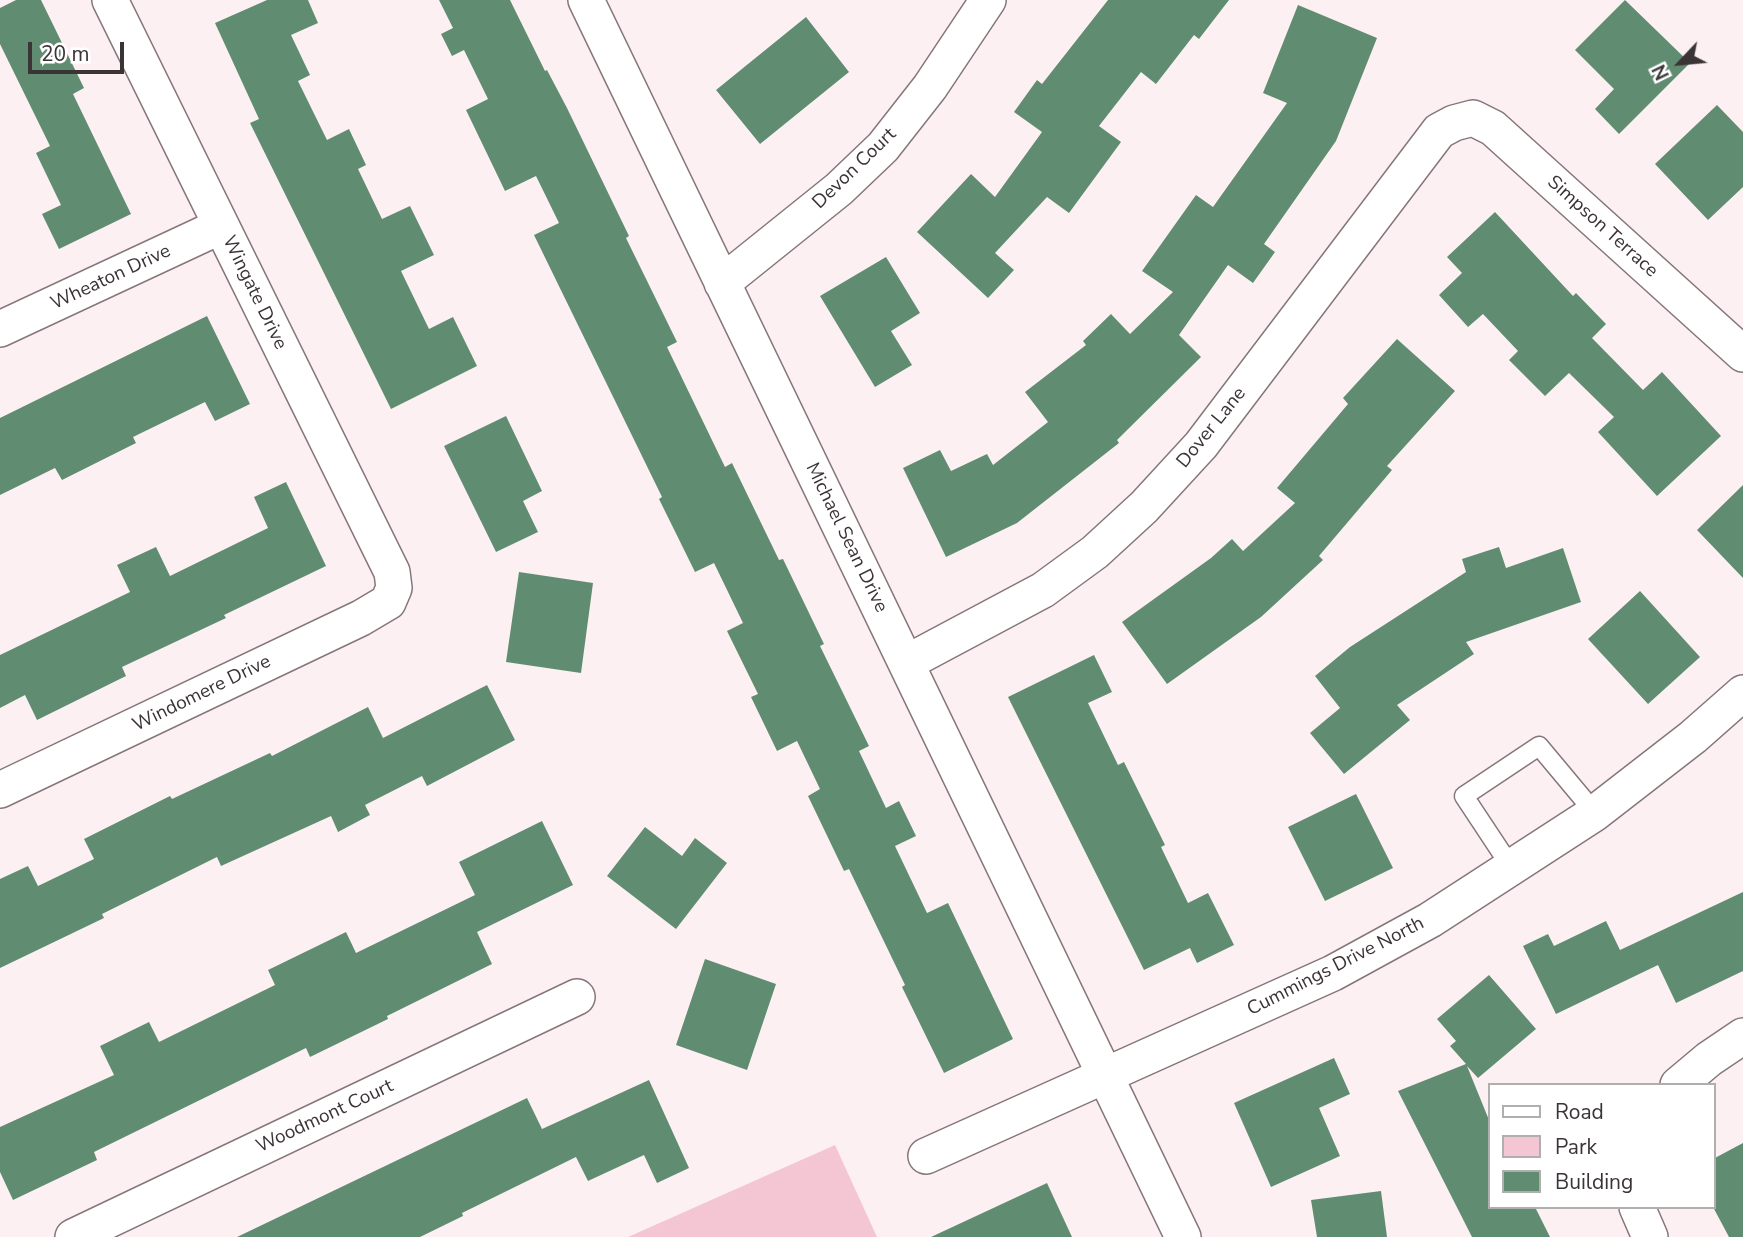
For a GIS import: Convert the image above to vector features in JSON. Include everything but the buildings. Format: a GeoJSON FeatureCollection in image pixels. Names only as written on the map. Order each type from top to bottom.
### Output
{"type":"FeatureCollection","features":[{"type":"Feature","properties":{"kind":"street","name":"Wingate Drive"},"geometry":{"type":"LineString","coordinates":[[110,0],[392,572],[394,588]]}},
{"type":"Feature","properties":{"kind":"street","name":"Michael Sean Drive"},"geometry":{"type":"LineString","coordinates":[[586,0],[1184,1237]]}},
{"type":"Feature","properties":{"kind":"street","name":"Devon Court"},"geometry":{"type":"LineString","coordinates":[[722,283],[839,189],[883,147],[930,88],[988,0]]}},
{"type":"Feature","properties":{"kind":"street","name":"Simpson Terrace"},"geometry":{"type":"LineString","coordinates":[[1454,123],[1474,118],[1493,128],[1743,354]]}},
{"type":"Feature","properties":{"kind":"street","name":"Dover Lane"},"geometry":{"type":"LineString","coordinates":[[906,663],[1043,590],[1095,552],[1144,507],[1201,445],[1439,131],[1454,123]]}},
{"type":"Feature","properties":{"kind":"street","name":"Wheaton Drive"},"geometry":{"type":"LineString","coordinates":[[0,329],[221,226]]}},
{"type":"Feature","properties":{"kind":"street","name":"Windomere Drive"},"geometry":{"type":"LineString","coordinates":[[0,790],[361,618],[388,602],[394,588]]}},
{"type":"Feature","properties":{"kind":"street","name":"Cummings Drive North"},"geometry":{"type":"LineString","coordinates":[[926,1156],[1333,973],[1430,920],[1595,813],[1693,737],[1743,693]]}},
{"type":"Feature","properties":{"kind":"street","name":"Woodmont Court"},"geometry":{"type":"LineString","coordinates":[[73,1237],[577,997]]}},
{"type":"Feature","properties":{"kind":"street"},"geometry":{"type":"LineString","coordinates":[[1680,1083],[1743,1036]]}},
{"type":"Feature","properties":{"kind":"street"},"geometry":{"type":"LineString","coordinates":[[1638,1209],[1650,1237]]}},
{"type":"Feature","properties":{"kind":"lane"},"geometry":{"type":"LineString","coordinates":[[1511,867],[1464,796],[1539,746],[1595,813]]}},
{"type":"Feature","properties":{"kind":"green space"},"geometry":{"type":"Polygon","coordinates":[[[835,1145],[877,1237],[628,1237],[835,1145]]]}}]}
